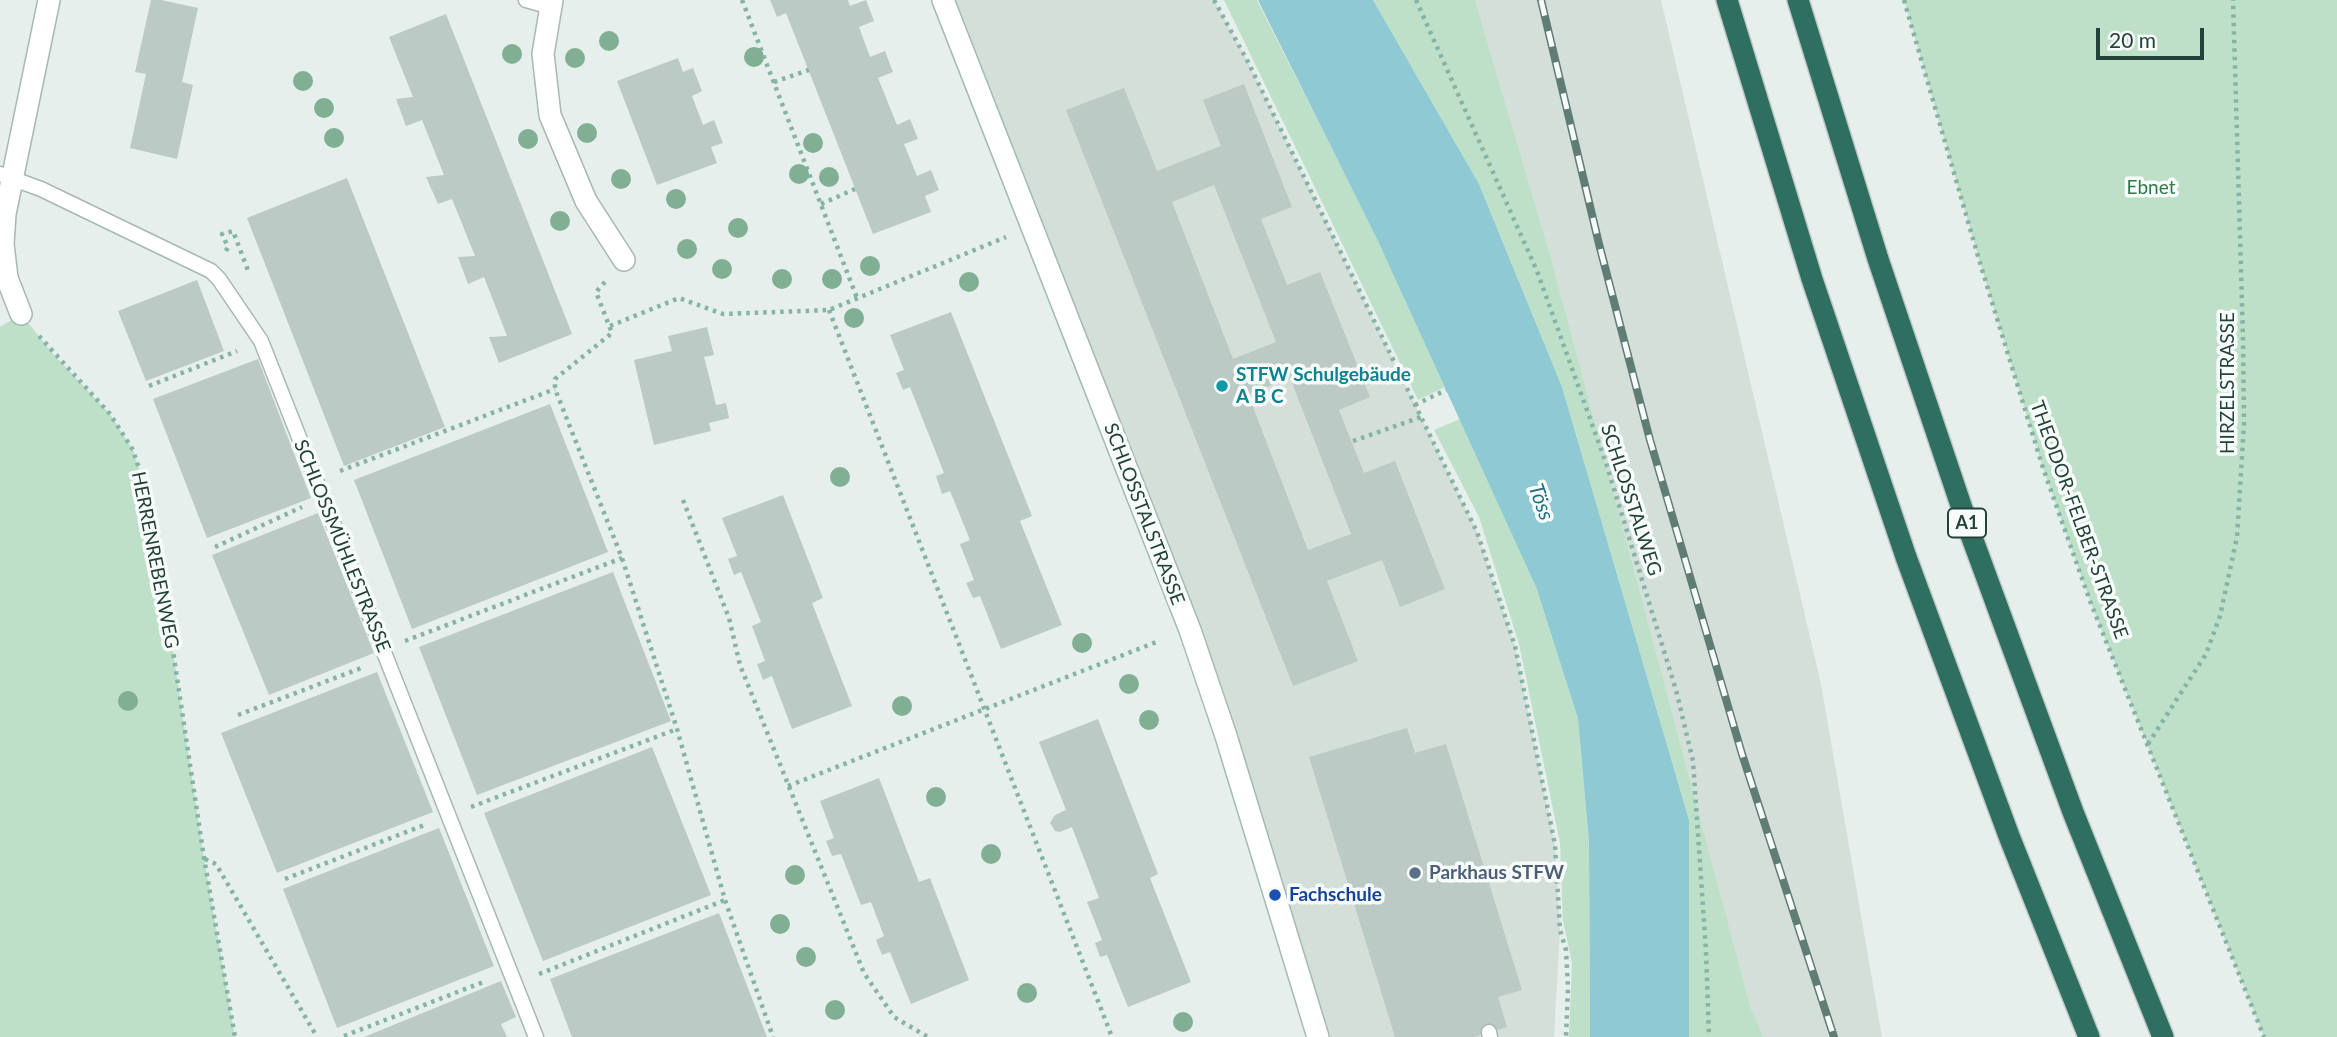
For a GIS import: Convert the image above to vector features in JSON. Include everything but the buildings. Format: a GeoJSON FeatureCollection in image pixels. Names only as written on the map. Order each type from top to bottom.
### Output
{"type":"FeatureCollection","features":[{"type":"Feature","properties":{"kind":"highway"},"geometry":{"type":"LineString","coordinates":[[1727,0],[1812,279],[1902,544],[2008,836],[2089,1037]]}},
{"type":"Feature","properties":{"kind":"highway","name":"A1"},"geometry":{"type":"LineString","coordinates":[[1798,0],[1878,259],[1962,510],[2073,812],[2163,1037]]}},
{"type":"Feature","properties":{"kind":"main road"},"geometry":{"type":"LineString","coordinates":[[21,314],[7,278],[3,244],[5,176],[49,0]]}},
{"type":"Feature","properties":{"kind":"main road","name":"SCHLOSSTALSTRASSE"},"geometry":{"type":"LineString","coordinates":[[943,0],[1189,630],[1226,736],[1318,1037]]}},
{"type":"Feature","properties":{"kind":"main road"},"geometry":{"type":"LineString","coordinates":[[551,4],[543,54],[550,115],[586,201],[624,260]]}},
{"type":"Feature","properties":{"kind":"lane"},"geometry":{"type":"LineString","coordinates":[[526,0],[551,4]]}},
{"type":"Feature","properties":{"kind":"lane","name":"SCHLOSSMÜHLESTRASSE"},"geometry":{"type":"LineString","coordinates":[[5,176],[41,189],[211,271],[261,341],[536,1037]]}},
{"type":"Feature","properties":{"kind":"path"},"geometry":{"type":"LineString","coordinates":[[742,0],[857,298]]}},
{"type":"Feature","properties":{"kind":"path"},"geometry":{"type":"LineString","coordinates":[[1214,0],[1248,62],[1477,532],[1516,646],[1555,845],[1560,930],[1566,950],[1566,1037]]}},
{"type":"Feature","properties":{"kind":"path","name":"SCHLOSSTALWEG"},"geometry":{"type":"LineString","coordinates":[[1416,0],[1537,271],[1606,463],[1676,690],[1693,761],[1709,1037]]}},
{"type":"Feature","properties":{"kind":"path","name":"THEODOR-FELBER-STRASSE"},"geometry":{"type":"LineString","coordinates":[[1904,0],[1973,241],[2043,468],[2090,601],[2264,1037]]}},
{"type":"Feature","properties":{"kind":"path","name":"HIRZELSTRASSE"},"geometry":{"type":"LineString","coordinates":[[2148,744],[2206,654],[2220,616],[2237,537],[2244,424],[2233,0]]}},
{"type":"Feature","properties":{"kind":"path"},"geometry":{"type":"LineString","coordinates":[[774,82],[809,70]]}},
{"type":"Feature","properties":{"kind":"path"},"geometry":{"type":"LineString","coordinates":[[820,204],[855,189]]}},
{"type":"Feature","properties":{"kind":"path"},"geometry":{"type":"LineString","coordinates":[[610,326],[679,298],[723,314],[829,310],[1032,227]]}},
{"type":"Feature","properties":{"kind":"path"},"geometry":{"type":"LineString","coordinates":[[624,260],[596,292],[612,333],[555,379],[555,389],[622,558],[677,729],[725,900],[773,1037]]}},
{"type":"Feature","properties":{"kind":"path"},"geometry":{"type":"LineString","coordinates":[[829,310],[1112,1037]]}},
{"type":"Feature","properties":{"kind":"path","name":"HERRENREBENWEG"},"geometry":{"type":"LineString","coordinates":[[21,314],[54,355],[110,414],[132,450],[146,494],[161,570],[204,858],[236,1037]]}},
{"type":"Feature","properties":{"kind":"path"},"geometry":{"type":"LineString","coordinates":[[149,386],[261,341]]}},
{"type":"Feature","properties":{"kind":"path"},"geometry":{"type":"LineString","coordinates":[[327,476],[555,389]]}},
{"type":"Feature","properties":{"kind":"path"},"geometry":{"type":"LineString","coordinates":[[1415,405],[1446,390]]}},
{"type":"Feature","properties":{"kind":"path"},"geometry":{"type":"LineString","coordinates":[[1353,441],[1421,417]]}},
{"type":"Feature","properties":{"kind":"path"},"geometry":{"type":"LineString","coordinates":[[215,547],[321,498]]}},
{"type":"Feature","properties":{"kind":"path"},"geometry":{"type":"LineString","coordinates":[[683,500],[729,618],[740,666],[864,973],[894,1017],[928,1037]]}},
{"type":"Feature","properties":{"kind":"path"},"geometry":{"type":"LineString","coordinates":[[238,715],[622,558]]}},
{"type":"Feature","properties":{"kind":"path"},"geometry":{"type":"LineString","coordinates":[[788,786],[1159,641]]}},
{"type":"Feature","properties":{"kind":"path"},"geometry":{"type":"LineString","coordinates":[[285,879],[677,729]]}},
{"type":"Feature","properties":{"kind":"path"},"geometry":{"type":"LineString","coordinates":[[204,858],[216,864],[317,1037]]}},
{"type":"Feature","properties":{"kind":"path"},"geometry":{"type":"LineString","coordinates":[[344,1036],[725,900]]}},
{"type":"Feature","properties":{"kind":"shaded area"},"geometry":{"type":"Polygon","coordinates":[[[943,0],[1214,0],[1248,62],[1477,532],[1515,646],[1555,845],[1560,930],[1554,1037],[1318,1037],[1226,736],[943,0]]]}},
{"type":"Feature","properties":{"kind":"shaded area"},"geometry":{"type":"Polygon","coordinates":[[[1475,0],[1661,0],[1821,684],[1882,1037],[1764,1037],[1751,1009],[1552,261],[1475,0]]]}},
{"type":"Feature","properties":{"kind":"green space"},"geometry":{"type":"Polygon","coordinates":[[[1224,0],[1257,0],[1378,240],[1445,387],[1418,400],[1224,0]]]}},
{"type":"Feature","properties":{"kind":"green space"},"geometry":{"type":"Polygon","coordinates":[[[1373,0],[1475,0],[1552,261],[1751,1009],[1764,1037],[1689,1037],[1689,820],[1562,387],[1479,184],[1373,0]]]}},
{"type":"Feature","properties":{"kind":"green space","name":"Ebnet"},"geometry":{"type":"Polygon","coordinates":[[[1904,0],[2337,0],[2337,1037],[2264,1037],[2090,601],[2043,468],[1904,0]]]}},
{"type":"Feature","properties":{"kind":"green space"},"geometry":{"type":"Polygon","coordinates":[[[21,314],[54,355],[110,414],[133,450],[147,494],[235,1037],[0,1037],[0,327],[21,314]]]}},
{"type":"Feature","properties":{"kind":"green space"},"geometry":{"type":"Polygon","coordinates":[[[1460,419],[1538,589],[1578,720],[1589,843],[1590,1037],[1569,1037],[1572,963],[1563,921],[1560,843],[1519,644],[1479,517],[1434,430],[1460,419]]]}},
{"type":"Feature","properties":{"kind":"water","name":"Töss"},"geometry":{"type":"Polygon","coordinates":[[[1258,0],[1373,0],[1479,184],[1562,387],[1689,820],[1689,1037],[1590,1037],[1589,842],[1578,719],[1537,589],[1378,241],[1258,0]]]}},
{"type":"Feature","properties":{"kind":"railway"},"geometry":{"type":"LineString","coordinates":[[1541,0],[1599,244],[1650,440],[1742,754],[1834,1037]]}},
{"type":"Feature","properties":{"kind":"place","name":"STFW Schulgebäude A B C"},"geometry":{"type":"Point","coordinates":[1222,386]}},
{"type":"Feature","properties":{"kind":"place","name":"Parkhaus STFW"},"geometry":{"type":"Point","coordinates":[1415,873]}},
{"type":"Feature","properties":{"kind":"place","name":"Fachschule"},"geometry":{"type":"Point","coordinates":[1275,895]}}]}
